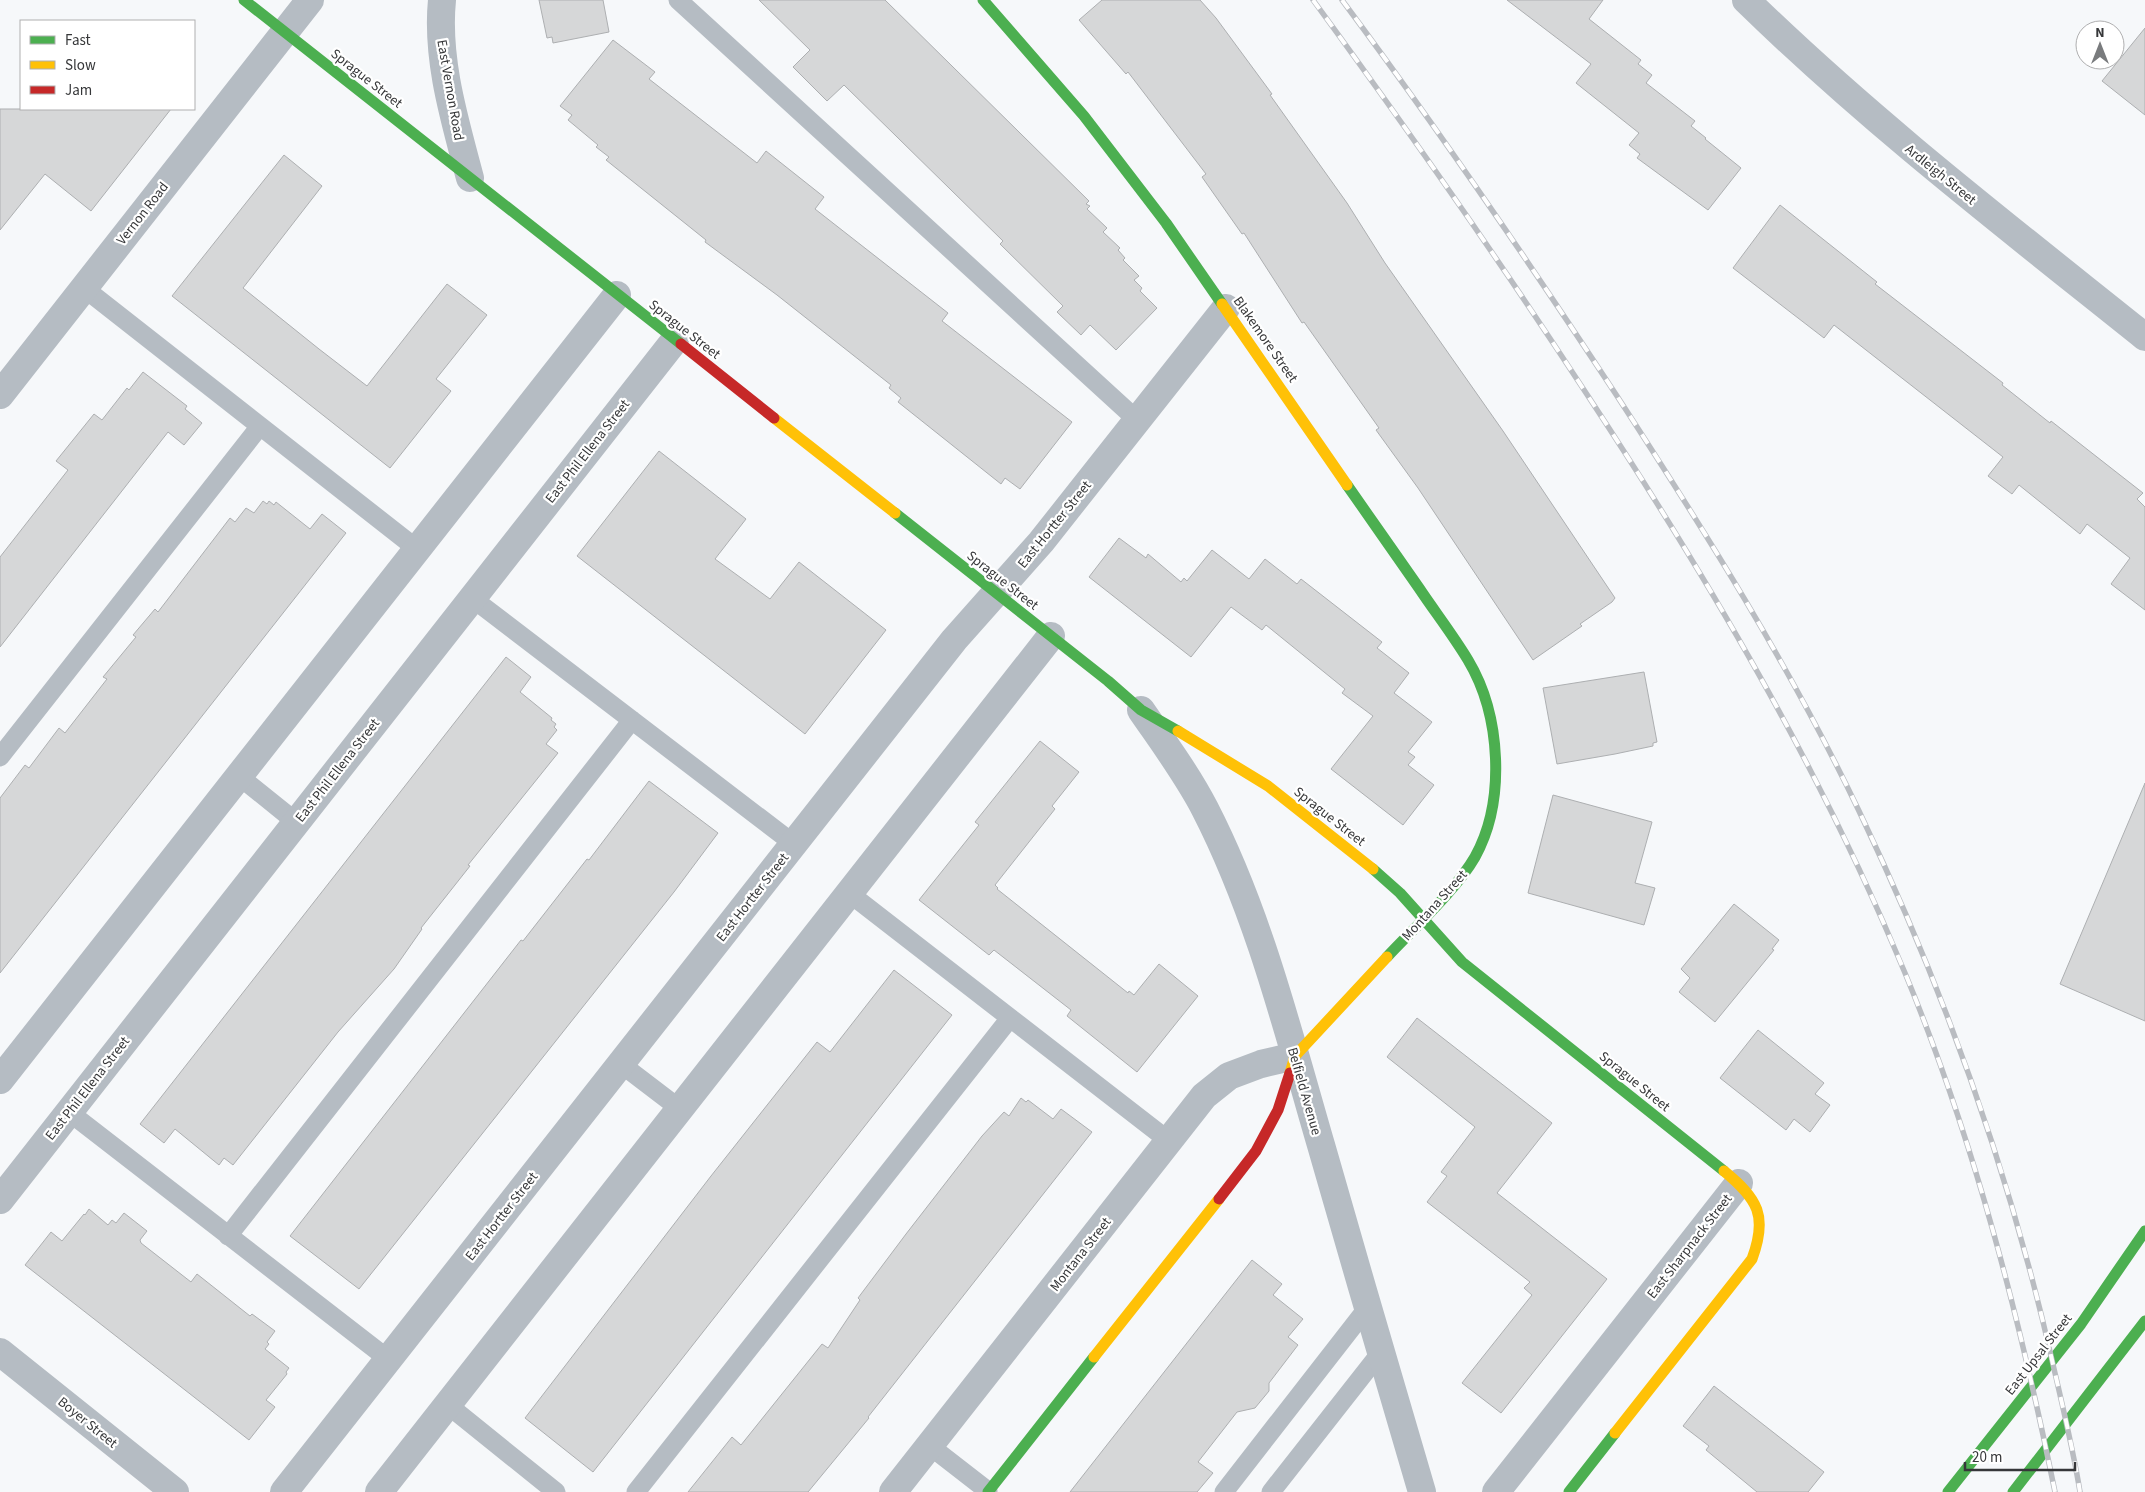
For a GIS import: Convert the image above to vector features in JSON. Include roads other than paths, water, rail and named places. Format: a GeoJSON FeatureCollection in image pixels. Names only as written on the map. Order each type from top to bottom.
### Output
{"type":"FeatureCollection","features":[{"type":"Feature","properties":{"kind":"street","name":"Sprague Street"},"geometry":{"type":"LineString","coordinates":[[244,0],[1051,636],[1141,710],[1268,786],[1391,883],[1462,962],[1739,1183]]}},
{"type":"Feature","properties":{"kind":"street"},"geometry":{"type":"LineString","coordinates":[[285,32],[310,0]]}},
{"type":"Feature","properties":{"kind":"street","name":"East Vernon Road"},"geometry":{"type":"LineString","coordinates":[[442,0],[441,32],[443,58],[470,178]]}},
{"type":"Feature","properties":{"kind":"street","name":"Blakemore Street"},"geometry":{"type":"LineString","coordinates":[[983,0],[1078,109],[1123,165],[1226,308],[1469,661],[1491,718]]}},
{"type":"Feature","properties":{"kind":"street","name":"Ardleigh Street"},"geometry":{"type":"LineString","coordinates":[[1746,0],[1829,79],[1907,146],[2145,337]]}},
{"type":"Feature","properties":{"kind":"street","name":"Vernon Road"},"geometry":{"type":"LineString","coordinates":[[0,395],[285,32]]}},
{"type":"Feature","properties":{"kind":"street"},"geometry":{"type":"LineString","coordinates":[[4,1067],[239,776],[617,295]]}},
{"type":"Feature","properties":{"kind":"street","name":"East Hortter Street"},"geometry":{"type":"LineString","coordinates":[[284,1492],[954,640],[1041,542],[1226,308]]}},
{"type":"Feature","properties":{"kind":"street","name":"East Phil Ellena Street"},"geometry":{"type":"LineString","coordinates":[[0,1200],[675,340]]}},
{"type":"Feature","properties":{"kind":"street"},"geometry":{"type":"LineString","coordinates":[[379,1492],[1051,636]]}},
{"type":"Feature","properties":{"kind":"street","name":"Belfield Avenue"},"geometry":{"type":"LineString","coordinates":[[1141,710],[1199,799],[1228,858],[1266,962],[1422,1492]]}},
{"type":"Feature","properties":{"kind":"street","name":"Montana Street"},"geometry":{"type":"LineString","coordinates":[[988,1492],[1256,1151],[1278,1110],[1295,1056],[1472,862],[1485,835],[1493,805],[1497,777],[1496,745],[1491,718]]}},
{"type":"Feature","properties":{"kind":"street","name":"Montana Street"},"geometry":{"type":"LineString","coordinates":[[893,1492],[1204,1096],[1228,1076],[1262,1064],[1295,1056]]}},
{"type":"Feature","properties":{"kind":"street","name":"East Sharpnack Street"},"geometry":{"type":"LineString","coordinates":[[1496,1492],[1739,1183],[1752,1195],[1760,1211],[1762,1226],[1759,1242],[1752,1259],[1569,1492]]}},
{"type":"Feature","properties":{"kind":"street","name":"East Upsal Street"},"geometry":{"type":"LineString","coordinates":[[1948,1492],[2081,1324],[2145,1231]]}},
{"type":"Feature","properties":{"kind":"street"},"geometry":{"type":"LineString","coordinates":[[2013,1492],[2145,1321]]}},
{"type":"Feature","properties":{"kind":"street","name":"Boyer Street"},"geometry":{"type":"LineString","coordinates":[[0,1352],[175,1492]]}},
{"type":"Feature","properties":{"kind":"lane"},"geometry":{"type":"LineString","coordinates":[[678,0],[1137,420]]}},
{"type":"Feature","properties":{"kind":"lane"},"geometry":{"type":"LineString","coordinates":[[84,288],[417,549]]}},
{"type":"Feature","properties":{"kind":"lane"},"geometry":{"type":"LineString","coordinates":[[0,756],[260,426]]}},
{"type":"Feature","properties":{"kind":"lane"},"geometry":{"type":"LineString","coordinates":[[472,598],[794,844]]}},
{"type":"Feature","properties":{"kind":"lane"},"geometry":{"type":"LineString","coordinates":[[228,1236],[632,720]]}},
{"type":"Feature","properties":{"kind":"lane"},"geometry":{"type":"LineString","coordinates":[[239,776],[296,822]]}},
{"type":"Feature","properties":{"kind":"lane"},"geometry":{"type":"LineString","coordinates":[[849,893],[1169,1141]]}},
{"type":"Feature","properties":{"kind":"lane"},"geometry":{"type":"LineString","coordinates":[[636,1492],[1010,1018]]}},
{"type":"Feature","properties":{"kind":"lane"},"geometry":{"type":"LineString","coordinates":[[621,1064],[680,1109]]}},
{"type":"Feature","properties":{"kind":"lane"},"geometry":{"type":"LineString","coordinates":[[69,1112],[388,1360]]}},
{"type":"Feature","properties":{"kind":"lane"},"geometry":{"type":"LineString","coordinates":[[1224,1492],[1368,1307]]}},
{"type":"Feature","properties":{"kind":"lane"},"geometry":{"type":"LineString","coordinates":[[1271,1492],[1381,1352]]}},
{"type":"Feature","properties":{"kind":"lane"},"geometry":{"type":"LineString","coordinates":[[448,1405],[556,1492]]}},
{"type":"Feature","properties":{"kind":"lane"},"geometry":{"type":"LineString","coordinates":[[930,1446],[988,1492]]}},
{"type":"Feature","properties":{"kind":"railway"},"geometry":{"type":"LineString","coordinates":[[1313,0],[1419,147],[1555,346],[1633,465],[1719,605],[1760,677],[1837,822],[1905,973],[1930,1036],[1973,1164],[2010,1294],[2055,1492]]}},
{"type":"Feature","properties":{"kind":"railway"},"geometry":{"type":"LineString","coordinates":[[1342,0],[1483,196],[1682,497],[1775,651],[1859,811],[1919,944],[1971,1080],[1994,1149],[2035,1289],[2067,1426],[2080,1492]]}}]}
